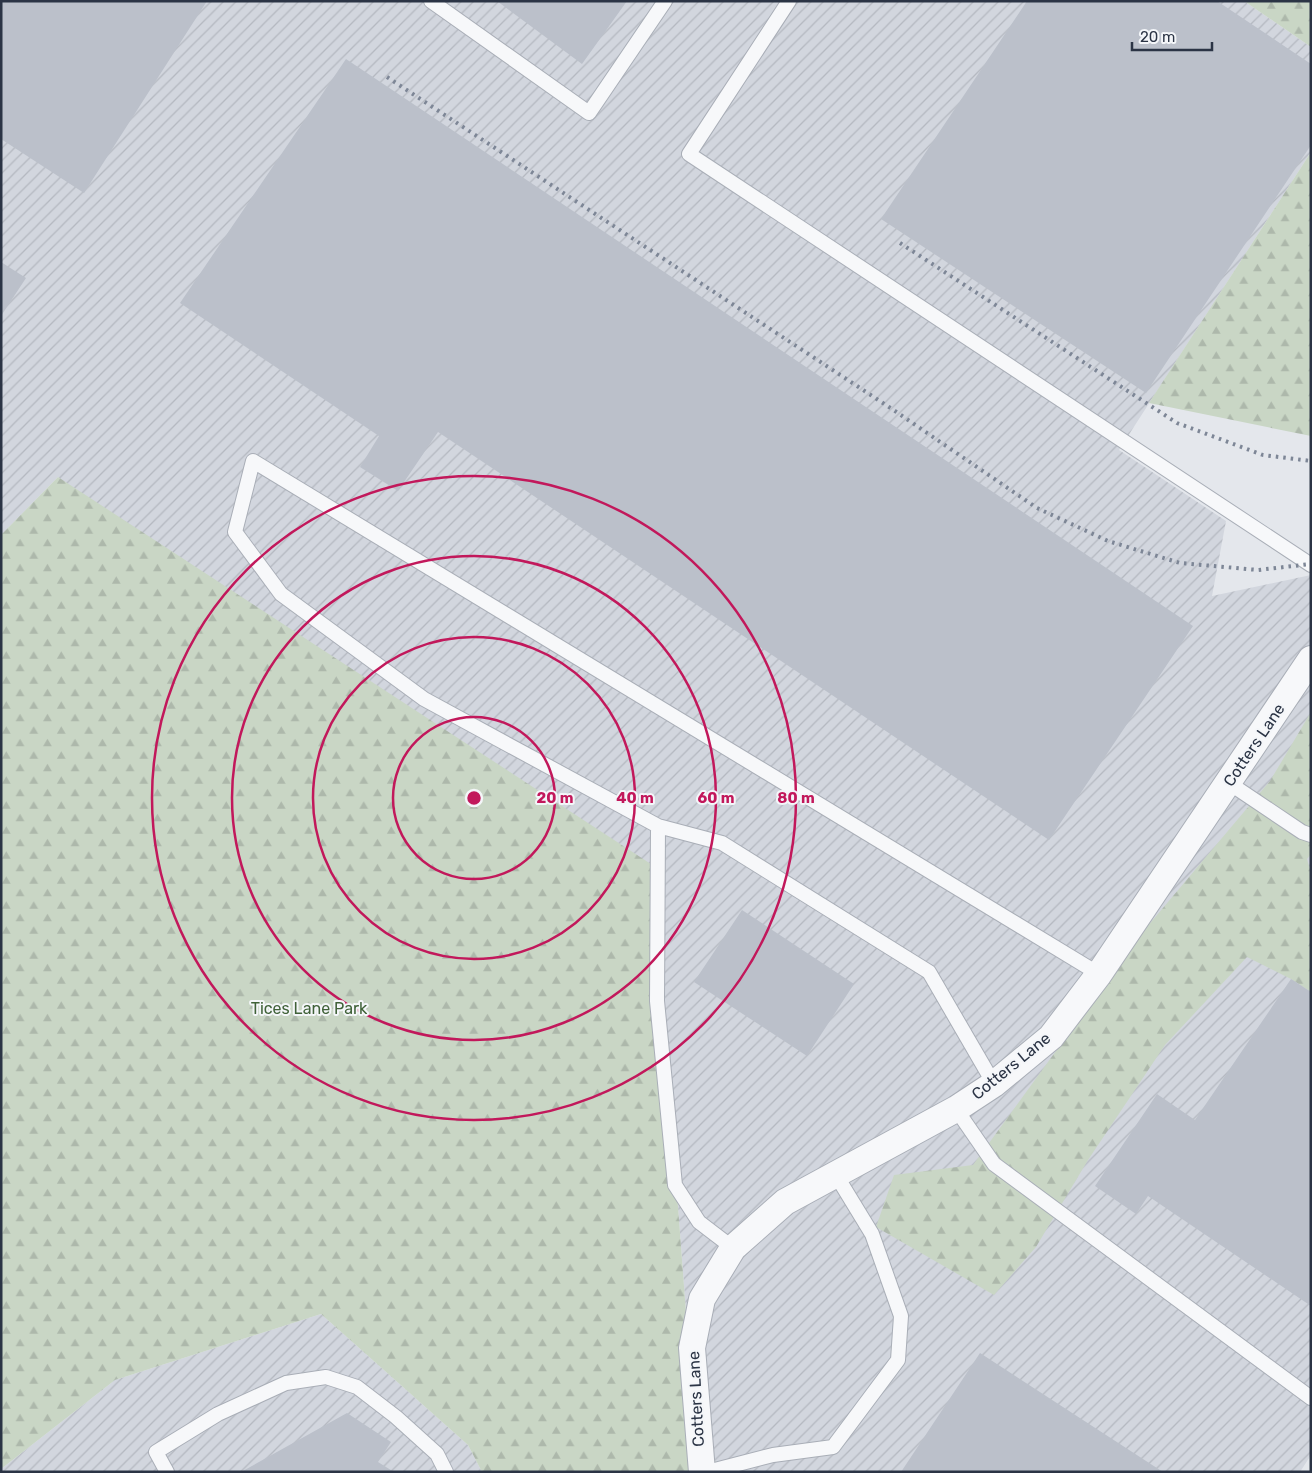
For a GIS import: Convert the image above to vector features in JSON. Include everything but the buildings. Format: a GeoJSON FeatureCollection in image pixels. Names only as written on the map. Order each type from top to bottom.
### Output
{"type":"FeatureCollection","features":[{"type":"Feature","properties":{"kind":"street","name":"Cotters Lane"},"geometry":{"type":"LineString","coordinates":[[702,1472],[692,1348],[702,1299],[733,1248],[785,1202],[956,1108],[994,1084],[1051,1037],[1100,974],[1311,659]]}},
{"type":"Feature","properties":{"kind":"lane"},"geometry":{"type":"LineString","coordinates":[[431,1],[589,113],[665,1]]}},
{"type":"Feature","properties":{"kind":"lane"},"geometry":{"type":"LineString","coordinates":[[790,1],[689,154],[1311,565]]}},
{"type":"Feature","properties":{"kind":"lane"},"geometry":{"type":"LineString","coordinates":[[994,1084],[929,972],[722,842],[658,826],[424,700],[281,594],[235,532],[253,461],[1100,974]]}},
{"type":"Feature","properties":{"kind":"lane"},"geometry":{"type":"LineString","coordinates":[[1229,782],[1302,832],[1311,835]]}},
{"type":"Feature","properties":{"kind":"lane"},"geometry":{"type":"LineString","coordinates":[[658,826],[657,1001],[675,1185],[699,1222],[733,1248]]}},
{"type":"Feature","properties":{"kind":"lane"},"geometry":{"type":"LineString","coordinates":[[956,1108],[994,1164],[1311,1398]]}},
{"type":"Feature","properties":{"kind":"lane"},"geometry":{"type":"LineString","coordinates":[[707,1472],[773,1455],[833,1447],[898,1360],[901,1316],[872,1234],[836,1175]]}},
{"type":"Feature","properties":{"kind":"lane"},"geometry":{"type":"LineString","coordinates":[[166,1472],[156,1452],[218,1414],[286,1383],[326,1377],[357,1387],[396,1417],[437,1454],[446,1472]]}},
{"type":"Feature","properties":{"kind":"shaded area"},"geometry":{"type":"Polygon","coordinates":[[[1,1],[1244,1],[1311,47],[1311,152],[1119,450],[1226,521],[1212,596],[1311,575],[1311,1455],[1300,1472],[719,1472],[692,1392],[659,955],[58,477],[1,535],[1,1]]]}},
{"type":"Feature","properties":{"kind":"shaded area"},"geometry":{"type":"Polygon","coordinates":[[[321,1314],[468,1445],[482,1472],[1,1472],[1,1469],[115,1380],[321,1314]]]}},
{"type":"Feature","properties":{"kind":"green space"},"geometry":{"type":"Polygon","coordinates":[[[1244,1],[1311,1],[1311,47],[1244,1]]]}},
{"type":"Feature","properties":{"kind":"green space"},"geometry":{"type":"Polygon","coordinates":[[[1311,152],[1311,436],[1149,403],[1311,152]]]}},
{"type":"Feature","properties":{"kind":"green space","name":"Tices Lane Park"},"geometry":{"type":"Polygon","coordinates":[[[58,477],[657,868],[659,955],[692,1392],[719,1472],[482,1472],[468,1445],[321,1314],[115,1380],[1,1469],[1,535],[58,477]]]}},
{"type":"Feature","properties":{"kind":"green space"},"geometry":{"type":"Polygon","coordinates":[[[1311,712],[1311,854],[1307,859],[1311,873],[1311,992],[1291,979],[1247,957],[1165,1045],[1088,1160],[1036,1247],[994,1295],[876,1227],[894,1175],[973,1165],[1141,934],[1270,781],[1311,712]]]}},
{"type":"Feature","properties":{"kind":"railway"},"geometry":{"type":"LineString","coordinates":[[387,77],[892,409],[1037,508],[1108,541],[1180,563],[1258,570],[1311,564]]}},
{"type":"Feature","properties":{"kind":"railway"},"geometry":{"type":"LineString","coordinates":[[900,243],[1177,423],[1263,455],[1311,461]]}}]}
